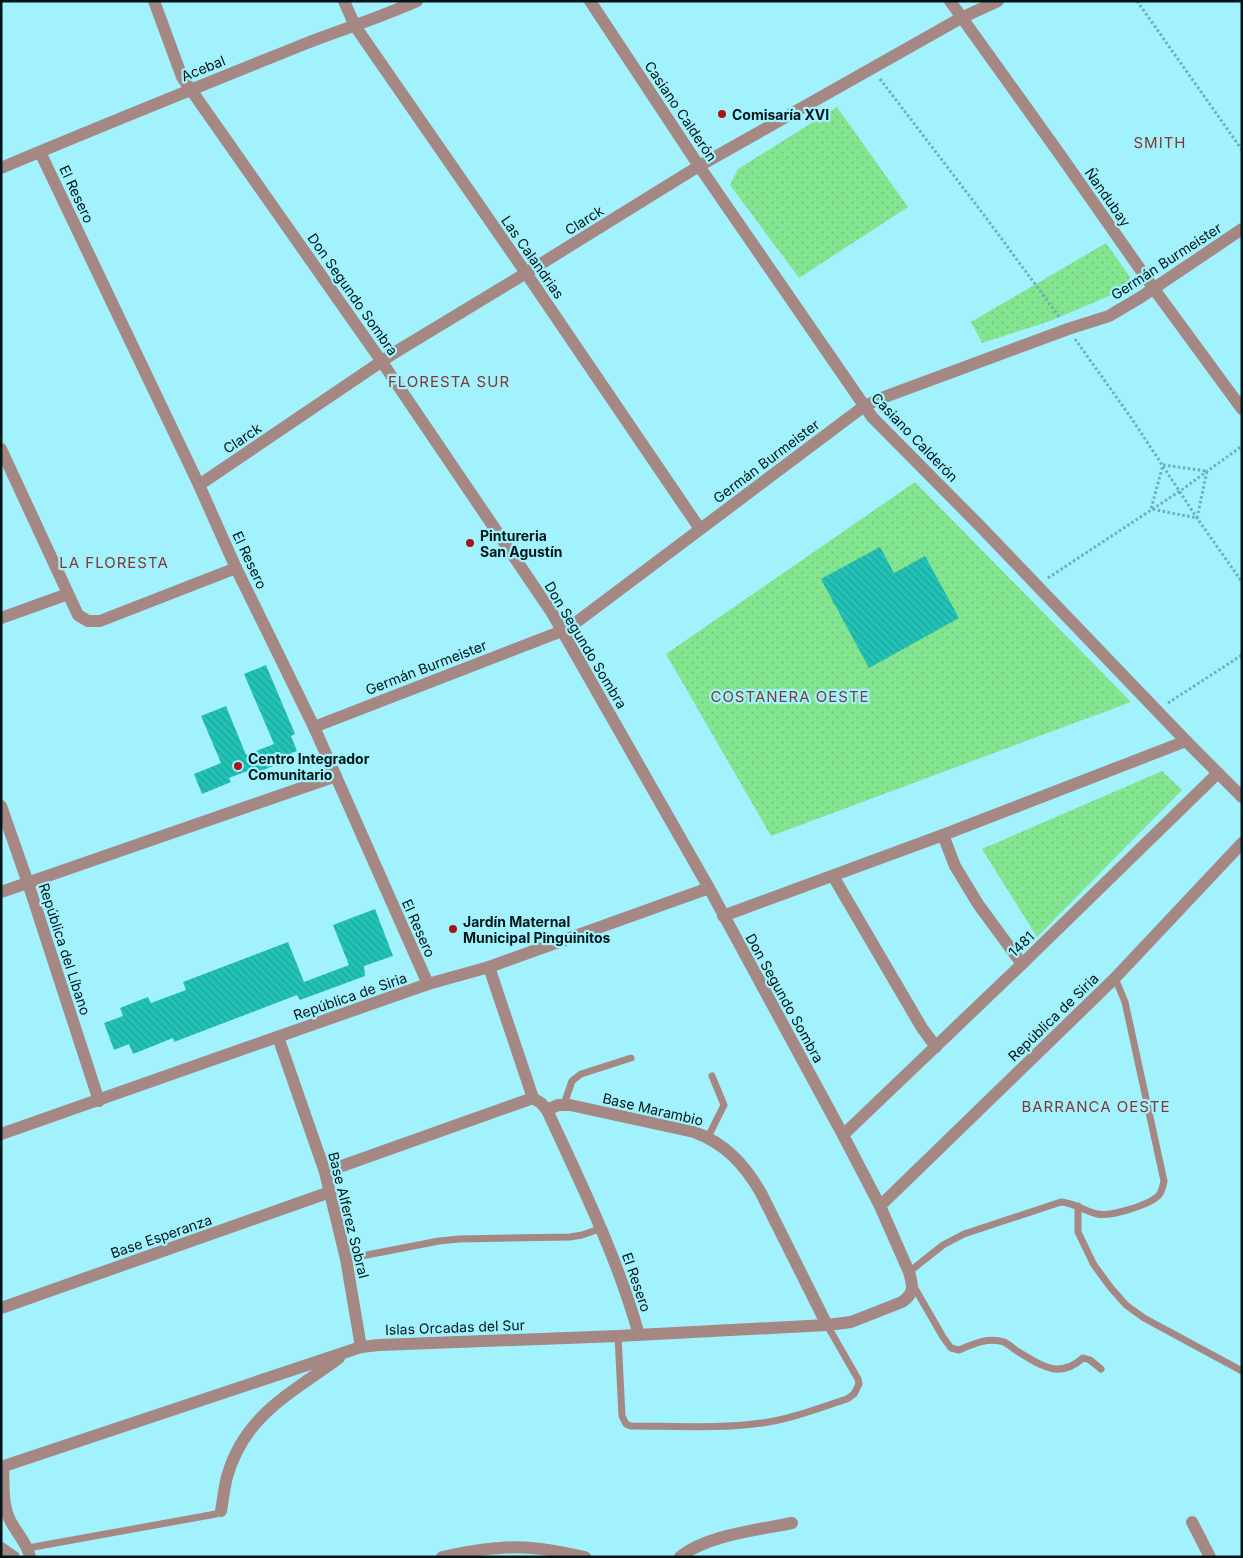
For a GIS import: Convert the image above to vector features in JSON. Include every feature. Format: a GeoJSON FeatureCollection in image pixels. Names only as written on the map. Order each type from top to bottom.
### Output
{"type":"FeatureCollection","features":[{"type":"Feature","properties":{"kind":"street","name":"Don Segundo Sombra"},"geometry":{"type":"LineString","coordinates":[[154,1],[182,77],[190,90],[207,111],[382,362],[552,613],[709,888],[843,1136],[880,1206],[910,1277]]}},
{"type":"Feature","properties":{"kind":"street","name":"Las Calandrias"},"geometry":{"type":"LineString","coordinates":[[344,1],[355,26],[700,529]]}},
{"type":"Feature","properties":{"kind":"street","name":"Acebal"},"geometry":{"type":"LineString","coordinates":[[2,165],[40,152],[190,90],[418,1]]}},
{"type":"Feature","properties":{"kind":"street","name":"Casiano Calderón"},"geometry":{"type":"LineString","coordinates":[[590,1],[699,166],[872,418],[979,525],[1242,797]]}},
{"type":"Feature","properties":{"kind":"street","name":"Ñandubay"},"geometry":{"type":"LineString","coordinates":[[950,1],[1154,289],[1242,409]]}},
{"type":"Feature","properties":{"kind":"street","name":"Clarck"},"geometry":{"type":"LineString","coordinates":[[199,485],[382,362],[699,166],[961,18],[998,1]]}},
{"type":"Feature","properties":{"kind":"street","name":"El Resero"},"geometry":{"type":"LineString","coordinates":[[40,152],[199,485],[236,568],[314,727],[428,984]]}},
{"type":"Feature","properties":{"kind":"street","name":"Germán Burmeister"},"geometry":{"type":"LineString","coordinates":[[314,727],[562,631],[578,621],[863,407],[1068,328],[1109,316],[1154,289],[1242,229]]}},
{"type":"Feature","properties":{"kind":"street"},"geometry":{"type":"LineString","coordinates":[[1,449],[78,615],[88,621],[100,621],[236,568]]}},
{"type":"Feature","properties":{"kind":"street"},"geometry":{"type":"LineString","coordinates":[[1,618],[68,594]]}},
{"type":"Feature","properties":{"kind":"street"},"geometry":{"type":"LineString","coordinates":[[723,916],[944,835],[1186,741]]}},
{"type":"Feature","properties":{"kind":"street","name":"1481"},"geometry":{"type":"LineString","coordinates":[[843,1136],[1218,773]]}},
{"type":"Feature","properties":{"kind":"street"},"geometry":{"type":"LineString","coordinates":[[1,892],[336,776]]}},
{"type":"Feature","properties":{"kind":"street","name":"República del Líbano"},"geometry":{"type":"LineString","coordinates":[[1,806],[100,1101]]}},
{"type":"Feature","properties":{"kind":"street"},"geometry":{"type":"LineString","coordinates":[[944,835],[955,866],[978,904],[1022,964]]}},
{"type":"Feature","properties":{"kind":"street","name":"República de Siria"},"geometry":{"type":"LineString","coordinates":[[880,1206],[1115,978],[1242,843]]}},
{"type":"Feature","properties":{"kind":"street"},"geometry":{"type":"LineString","coordinates":[[832,876],[922,1028],[936,1047]]}},
{"type":"Feature","properties":{"kind":"street","name":"República de Siria"},"geometry":{"type":"LineString","coordinates":[[1,1134],[100,1101],[428,984],[489,967],[709,888]]}},
{"type":"Feature","properties":{"kind":"street"},"geometry":{"type":"LineString","coordinates":[[325,1172],[533,1098],[489,967]]}},
{"type":"Feature","properties":{"kind":"street","name":"Base Alferez Sobral"},"geometry":{"type":"LineString","coordinates":[[278,1037],[325,1172],[346,1259],[362,1347]]}},
{"type":"Feature","properties":{"kind":"street","name":"El Resero"},"geometry":{"type":"LineString","coordinates":[[533,1098],[547,1110],[602,1228],[631,1307],[638,1335]]}},
{"type":"Feature","properties":{"kind":"street"},"geometry":{"type":"LineString","coordinates":[[547,1110],[564,1104]]}},
{"type":"Feature","properties":{"kind":"street","name":"Base Marambio"},"geometry":{"type":"LineString","coordinates":[[564,1104],[694,1132],[708,1137],[732,1154],[762,1192],[827,1325]]}},
{"type":"Feature","properties":{"kind":"street","name":"Base Esperanza"},"geometry":{"type":"LineString","coordinates":[[1,1308],[330,1192]]}},
{"type":"Feature","properties":{"kind":"street","name":"Islas Orcadas del Sur"},"geometry":{"type":"LineString","coordinates":[[2,1466],[362,1347],[379,1344],[618,1336],[827,1325],[851,1322],[902,1302],[909,1297],[912,1291],[910,1277]]}},
{"type":"Feature","properties":{"kind":"street"},"geometry":{"type":"LineString","coordinates":[[221,1511],[226,1479],[231,1464],[256,1421],[281,1399],[348,1351]]}},
{"type":"Feature","properties":{"kind":"street"},"geometry":{"type":"LineString","coordinates":[[2,1466],[9,1517],[29,1552]]}},
{"type":"Feature","properties":{"kind":"street"},"geometry":{"type":"LineString","coordinates":[[1192,1522],[1210,1557]]}},
{"type":"Feature","properties":{"kind":"street"},"geometry":{"type":"LineString","coordinates":[[680,1557],[719,1538],[792,1523]]}},
{"type":"Feature","properties":{"kind":"street"},"geometry":{"type":"LineString","coordinates":[[1,1548],[14,1557]]}},
{"type":"Feature","properties":{"kind":"street"},"geometry":{"type":"LineString","coordinates":[[442,1557],[500,1548],[530,1548],[585,1557]]}},
{"type":"Feature","properties":{"kind":"lane"},"geometry":{"type":"LineString","coordinates":[[1101,1368],[1090,1360],[1083,1358],[1075,1365],[1063,1370],[1051,1369],[1003,1342],[987,1340],[959,1350],[951,1348],[942,1337],[910,1277],[943,1245],[964,1234],[1061,1202],[1070,1202],[1098,1214],[1111,1215],[1151,1201],[1158,1196],[1164,1181],[1126,1002],[1115,978]]}},
{"type":"Feature","properties":{"kind":"lane"},"geometry":{"type":"LineString","coordinates":[[564,1104],[572,1081],[581,1074],[631,1058]]}},
{"type":"Feature","properties":{"kind":"lane"},"geometry":{"type":"LineString","coordinates":[[708,1137],[724,1105],[712,1076]]}},
{"type":"Feature","properties":{"kind":"lane"},"geometry":{"type":"LineString","coordinates":[[1078,1206],[1078,1232],[1094,1266],[1126,1305],[1144,1318],[1242,1371]]}},
{"type":"Feature","properties":{"kind":"lane"},"geometry":{"type":"LineString","coordinates":[[346,1259],[439,1241],[570,1237],[602,1228]]}},
{"type":"Feature","properties":{"kind":"lane"},"geometry":{"type":"LineString","coordinates":[[618,1336],[622,1416],[626,1424],[631,1426],[734,1425],[762,1423],[790,1417],[847,1399],[854,1394],[859,1384],[858,1379],[827,1325]]}},
{"type":"Feature","properties":{"kind":"lane"},"geometry":{"type":"LineString","coordinates":[[29,1552],[216,1514],[221,1511]]}},
{"type":"Feature","properties":{"kind":"path"},"geometry":{"type":"LineString","coordinates":[[1137,1],[1242,150]]}},
{"type":"Feature","properties":{"kind":"path"},"geometry":{"type":"LineString","coordinates":[[1045,580],[1180,491],[1242,446]]}},
{"type":"Feature","properties":{"kind":"path"},"geometry":{"type":"LineString","coordinates":[[1151,509],[1163,465],[1207,470]]}},
{"type":"Feature","properties":{"kind":"path"},"geometry":{"type":"LineString","coordinates":[[1151,509],[1197,518],[1207,470]]}},
{"type":"Feature","properties":{"kind":"path"},"geometry":{"type":"LineString","coordinates":[[1162,697],[1169,704],[1242,655]]}},
{"type":"Feature","properties":{"kind":"green space"},"geometry":{"type":"Polygon","coordinates":[[[837,107],[908,207],[799,278],[730,185],[738,169],[837,107]]]}},
{"type":"Feature","properties":{"kind":"green space"},"geometry":{"type":"Polygon","coordinates":[[[1106,243],[1130,277],[1128,288],[1050,321],[982,343],[971,322],[1106,243]]]}},
{"type":"Feature","properties":{"kind":"green space"},"geometry":{"type":"Polygon","coordinates":[[[915,482],[1131,702],[771,836],[666,654],[915,482]]]}},
{"type":"Feature","properties":{"kind":"green space"},"geometry":{"type":"Polygon","coordinates":[[[1162,771],[1182,790],[1037,937],[982,849],[1162,771]]]}},
{"type":"Feature","properties":{"kind":"building"},"geometry":{"type":"Polygon","coordinates":[[[880,547],[894,573],[925,556],[959,618],[869,668],[821,579],[880,547]]]}},
{"type":"Feature","properties":{"kind":"building"},"geometry":{"type":"Polygon","coordinates":[[[266,665],[295,734],[291,736],[297,751],[284,756],[286,761],[253,774],[250,770],[229,778],[231,782],[202,794],[194,774],[221,763],[201,716],[226,706],[246,755],[274,744],[244,674],[266,665]]]}},
{"type":"Feature","properties":{"kind":"building"},"geometry":{"type":"Polygon","coordinates":[[[375,909],[393,956],[364,966],[365,976],[300,1000],[297,995],[174,1042],[173,1038],[133,1054],[129,1044],[114,1050],[104,1023],[123,1016],[120,1008],[148,997],[151,1003],[186,990],[183,982],[288,942],[304,982],[349,965],[333,925],[375,909]]]}},
{"type":"Feature","properties":{"kind":"place","name":"Comisaría XVI"},"geometry":{"type":"Point","coordinates":[722,114]}},
{"type":"Feature","properties":{"kind":"place","name":"Pintureria San Agustín"},"geometry":{"type":"Point","coordinates":[470,543]}},
{"type":"Feature","properties":{"kind":"place","name":"Centro Integrador Comunitario"},"geometry":{"type":"Point","coordinates":[238,766]}},
{"type":"Feature","properties":{"kind":"place","name":"Jardín Maternal Municipal Pinguinitos"},"geometry":{"type":"Point","coordinates":[453,929]}},
{"type":"Feature","properties":{"kind":"district","name":"SMITH"},"geometry":{"type":"Point","coordinates":[1160,142]}},
{"type":"Feature","properties":{"kind":"district","name":"FLORESTA SUR"},"geometry":{"type":"Point","coordinates":[449,381]}},
{"type":"Feature","properties":{"kind":"district","name":"LA FLORESTA"},"geometry":{"type":"Point","coordinates":[114,562]}},
{"type":"Feature","properties":{"kind":"district","name":"COSTANERA OESTE"},"geometry":{"type":"Point","coordinates":[790,696]}},
{"type":"Feature","properties":{"kind":"district","name":"BARRANCA OESTE"},"geometry":{"type":"Point","coordinates":[1096,1106]}}]}
